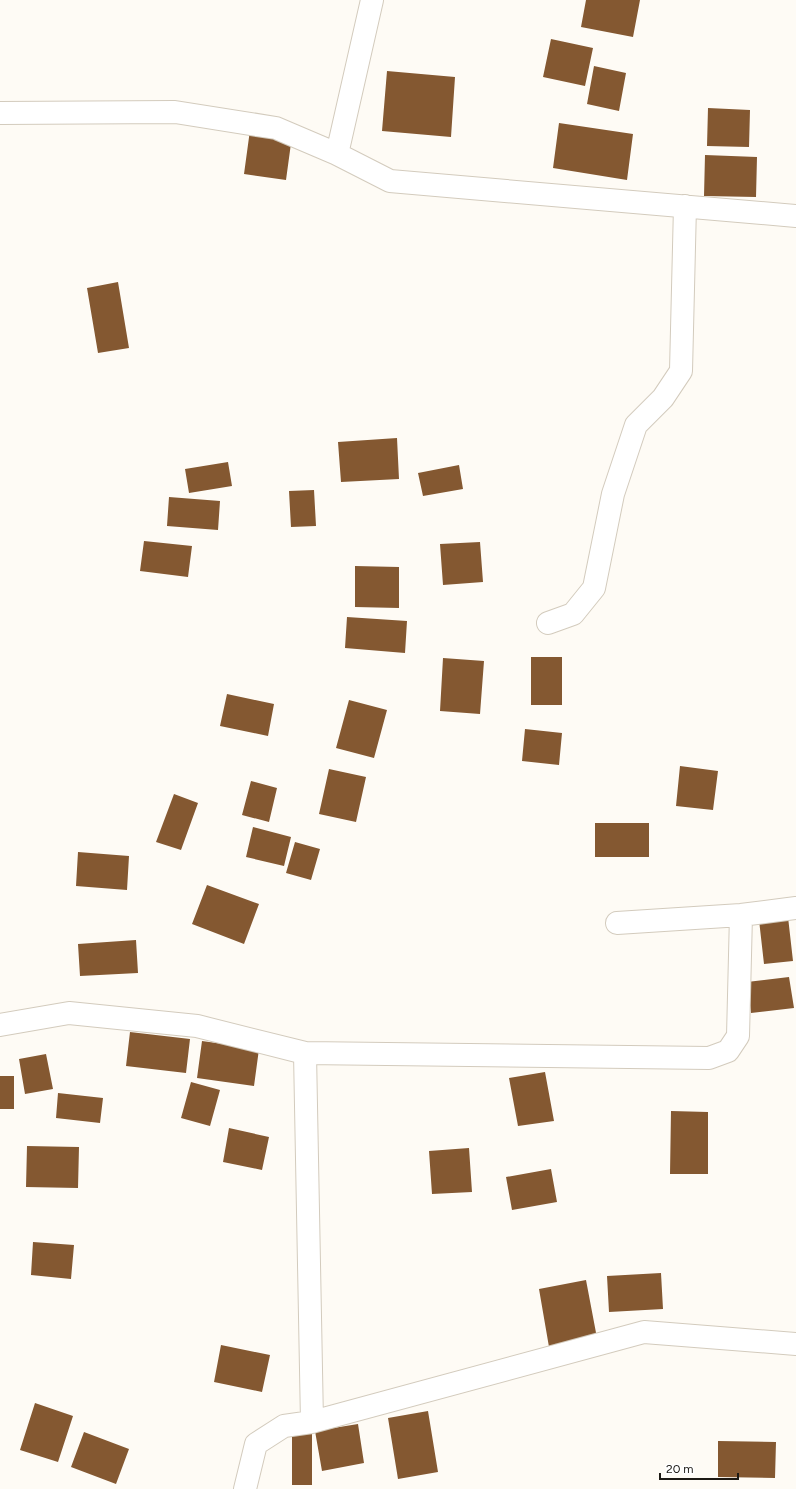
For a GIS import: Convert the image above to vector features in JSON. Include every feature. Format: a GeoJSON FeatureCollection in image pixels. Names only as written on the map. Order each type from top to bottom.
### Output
{"type":"FeatureCollection","features":[{"type":"Feature","properties":{"kind":"street"},"geometry":{"type":"LineString","coordinates":[[337,154],[372,0]]}},
{"type":"Feature","properties":{"kind":"street"},"geometry":{"type":"LineString","coordinates":[[0,113],[175,112],[276,128],[337,154],[390,181],[796,216]]}},
{"type":"Feature","properties":{"kind":"street"},"geometry":{"type":"LineString","coordinates":[[548,623],[573,614],[594,588],[613,494],[636,425],[663,398],[680,371],[685,206]]}},
{"type":"Feature","properties":{"kind":"street"},"geometry":{"type":"LineString","coordinates":[[618,923],[741,915],[796,908]]}},
{"type":"Feature","properties":{"kind":"street"},"geometry":{"type":"LineString","coordinates":[[0,1026],[69,1013],[197,1026],[305,1053],[709,1058],[728,1051],[738,1036],[741,915]]}},
{"type":"Feature","properties":{"kind":"street"},"geometry":{"type":"LineString","coordinates":[[305,1053],[312,1422]]}},
{"type":"Feature","properties":{"kind":"street"},"geometry":{"type":"LineString","coordinates":[[245,1489],[256,1444],[284,1426],[312,1422],[644,1332],[796,1344]]}},
{"type":"Feature","properties":{"kind":"building"},"geometry":{"type":"Polygon","coordinates":[[[586,0],[640,0],[633,37],[581,27],[586,0]]]}},
{"type":"Feature","properties":{"kind":"building"},"geometry":{"type":"Polygon","coordinates":[[[551,39],[593,48],[585,86],[543,77],[551,39]]]}},
{"type":"Feature","properties":{"kind":"building"},"geometry":{"type":"Polygon","coordinates":[[[594,66],[626,73],[619,111],[587,104],[594,66]]]}},
{"type":"Feature","properties":{"kind":"building"},"geometry":{"type":"Polygon","coordinates":[[[387,71],[455,77],[451,137],[382,131],[387,71]]]}},
{"type":"Feature","properties":{"kind":"building"},"geometry":{"type":"Polygon","coordinates":[[[708,108],[750,110],[749,147],[707,146],[708,108]]]}},
{"type":"Feature","properties":{"kind":"building"},"geometry":{"type":"Polygon","coordinates":[[[559,123],[633,134],[627,180],[553,168],[559,123]]]}},
{"type":"Feature","properties":{"kind":"building"},"geometry":{"type":"Polygon","coordinates":[[[250,130],[292,136],[286,180],[244,174],[250,130]]]}},
{"type":"Feature","properties":{"kind":"building"},"geometry":{"type":"Polygon","coordinates":[[[705,155],[757,157],[756,197],[704,196],[705,155]]]}},
{"type":"Feature","properties":{"kind":"building"},"geometry":{"type":"Polygon","coordinates":[[[118,282],[129,348],[98,353],[87,288],[118,282]]]}},
{"type":"Feature","properties":{"kind":"building"},"geometry":{"type":"Polygon","coordinates":[[[397,438],[399,479],[341,482],[338,442],[397,438]]]}},
{"type":"Feature","properties":{"kind":"building"},"geometry":{"type":"Polygon","coordinates":[[[228,462],[232,486],[189,493],[185,469],[228,462]]]}},
{"type":"Feature","properties":{"kind":"building"},"geometry":{"type":"Polygon","coordinates":[[[459,465],[463,489],[423,496],[418,473],[459,465]]]}},
{"type":"Feature","properties":{"kind":"building"},"geometry":{"type":"Polygon","coordinates":[[[314,490],[316,526],[291,527],[289,491],[314,490]]]}},
{"type":"Feature","properties":{"kind":"building"},"geometry":{"type":"Polygon","coordinates":[[[169,497],[220,501],[218,530],[167,526],[169,497]]]}},
{"type":"Feature","properties":{"kind":"building"},"geometry":{"type":"Polygon","coordinates":[[[144,541],[192,546],[188,577],[140,571],[144,541]]]}},
{"type":"Feature","properties":{"kind":"building"},"geometry":{"type":"Polygon","coordinates":[[[480,542],[483,582],[443,585],[440,544],[480,542]]]}},
{"type":"Feature","properties":{"kind":"building"},"geometry":{"type":"Polygon","coordinates":[[[355,566],[399,567],[399,608],[355,607],[355,566]]]}},
{"type":"Feature","properties":{"kind":"building"},"geometry":{"type":"Polygon","coordinates":[[[347,617],[407,621],[405,653],[345,648],[347,617]]]}},
{"type":"Feature","properties":{"kind":"building"},"geometry":{"type":"Polygon","coordinates":[[[531,657],[562,657],[562,705],[531,705],[531,657]]]}},
{"type":"Feature","properties":{"kind":"building"},"geometry":{"type":"Polygon","coordinates":[[[443,658],[484,661],[480,714],[440,711],[443,658]]]}},
{"type":"Feature","properties":{"kind":"building"},"geometry":{"type":"Polygon","coordinates":[[[227,694],[274,704],[268,736],[220,726],[227,694]]]}},
{"type":"Feature","properties":{"kind":"building"},"geometry":{"type":"Polygon","coordinates":[[[349,700],[387,710],[374,758],[336,748],[349,700]]]}},
{"type":"Feature","properties":{"kind":"building"},"geometry":{"type":"Polygon","coordinates":[[[525,729],[562,733],[559,765],[522,761],[525,729]]]}},
{"type":"Feature","properties":{"kind":"building"},"geometry":{"type":"Polygon","coordinates":[[[680,766],[718,771],[713,810],[676,806],[680,766]]]}},
{"type":"Feature","properties":{"kind":"building"},"geometry":{"type":"Polygon","coordinates":[[[329,769],[366,777],[356,822],[319,814],[329,769]]]}},
{"type":"Feature","properties":{"kind":"building"},"geometry":{"type":"Polygon","coordinates":[[[251,781],[277,788],[269,822],[242,815],[251,781]]]}},
{"type":"Feature","properties":{"kind":"building"},"geometry":{"type":"Polygon","coordinates":[[[174,794],[198,803],[181,850],[156,842],[174,794]]]}},
{"type":"Feature","properties":{"kind":"building"},"geometry":{"type":"Polygon","coordinates":[[[595,823],[649,823],[649,857],[595,857],[595,823]]]}},
{"type":"Feature","properties":{"kind":"building"},"geometry":{"type":"Polygon","coordinates":[[[253,827],[291,837],[284,866],[246,857],[253,827]]]}},
{"type":"Feature","properties":{"kind":"building"},"geometry":{"type":"Polygon","coordinates":[[[295,842],[320,849],[311,880],[286,873],[295,842]]]}},
{"type":"Feature","properties":{"kind":"building"},"geometry":{"type":"Polygon","coordinates":[[[78,852],[129,856],[127,890],[76,886],[78,852]]]}},
{"type":"Feature","properties":{"kind":"building"},"geometry":{"type":"Polygon","coordinates":[[[207,885],[259,904],[244,944],[192,924],[207,885]]]}},
{"type":"Feature","properties":{"kind":"building"},"geometry":{"type":"Polygon","coordinates":[[[788,917],[793,961],[764,964],[759,920],[788,917]]]}},
{"type":"Feature","properties":{"kind":"building"},"geometry":{"type":"Polygon","coordinates":[[[136,940],[138,973],[80,976],[78,944],[136,940]]]}},
{"type":"Feature","properties":{"kind":"building"},"geometry":{"type":"Polygon","coordinates":[[[789,977],[794,1008],[751,1013],[747,982],[789,977]]]}},
{"type":"Feature","properties":{"kind":"building"},"geometry":{"type":"Polygon","coordinates":[[[130,1032],[190,1039],[186,1073],[126,1066],[130,1032]]]}},
{"type":"Feature","properties":{"kind":"building"},"geometry":{"type":"Polygon","coordinates":[[[202,1041],[259,1049],[254,1086],[197,1078],[202,1041]]]}},
{"type":"Feature","properties":{"kind":"building"},"geometry":{"type":"Polygon","coordinates":[[[46,1054],[53,1089],[25,1094],[19,1059],[46,1054]]]}},
{"type":"Feature","properties":{"kind":"building"},"geometry":{"type":"Polygon","coordinates":[[[545,1072],[554,1121],[518,1126],[509,1078],[545,1072]]]}},
{"type":"Feature","properties":{"kind":"building"},"geometry":{"type":"Polygon","coordinates":[[[0,1076],[14,1076],[14,1109],[0,1109],[0,1076]]]}},
{"type":"Feature","properties":{"kind":"building"},"geometry":{"type":"Polygon","coordinates":[[[191,1082],[220,1090],[210,1126],[181,1118],[191,1082]]]}},
{"type":"Feature","properties":{"kind":"building"},"geometry":{"type":"Polygon","coordinates":[[[58,1093],[103,1098],[100,1123],[56,1118],[58,1093]]]}},
{"type":"Feature","properties":{"kind":"building"},"geometry":{"type":"Polygon","coordinates":[[[671,1111],[708,1112],[708,1174],[670,1174],[671,1111]]]}},
{"type":"Feature","properties":{"kind":"building"},"geometry":{"type":"Polygon","coordinates":[[[229,1128],[269,1137],[262,1170],[223,1162],[229,1128]]]}},
{"type":"Feature","properties":{"kind":"building"},"geometry":{"type":"Polygon","coordinates":[[[27,1146],[79,1147],[78,1188],[26,1187],[27,1146]]]}},
{"type":"Feature","properties":{"kind":"building"},"geometry":{"type":"Polygon","coordinates":[[[469,1148],[472,1192],[432,1194],[429,1151],[469,1148]]]}},
{"type":"Feature","properties":{"kind":"building"},"geometry":{"type":"Polygon","coordinates":[[[551,1169],[557,1202],[512,1210],[506,1177],[551,1169]]]}},
{"type":"Feature","properties":{"kind":"building"},"geometry":{"type":"Polygon","coordinates":[[[33,1242],[74,1245],[71,1279],[31,1275],[33,1242]]]}},
{"type":"Feature","properties":{"kind":"building"},"geometry":{"type":"Polygon","coordinates":[[[661,1273],[663,1309],[609,1312],[607,1276],[661,1273]]]}},
{"type":"Feature","properties":{"kind":"building"},"geometry":{"type":"Polygon","coordinates":[[[586,1280],[597,1338],[549,1347],[539,1289],[586,1280]]]}},
{"type":"Feature","properties":{"kind":"building"},"geometry":{"type":"Polygon","coordinates":[[[221,1345],[270,1355],[262,1392],[214,1382],[221,1345]]]}},
{"type":"Feature","properties":{"kind":"building"},"geometry":{"type":"Polygon","coordinates":[[[35,1403],[73,1416],[58,1462],[20,1450],[35,1403]]]}},
{"type":"Feature","properties":{"kind":"building"},"geometry":{"type":"Polygon","coordinates":[[[428,1411],[438,1472],[398,1479],[388,1418],[428,1411]]]}},
{"type":"Feature","properties":{"kind":"building"},"geometry":{"type":"Polygon","coordinates":[[[358,1424],[364,1463],[322,1471],[315,1431],[358,1424]]]}},
{"type":"Feature","properties":{"kind":"building"},"geometry":{"type":"Polygon","coordinates":[[[292,1430],[312,1430],[312,1485],[292,1485],[292,1430]]]}},
{"type":"Feature","properties":{"kind":"building"},"geometry":{"type":"Polygon","coordinates":[[[84,1432],[129,1449],[116,1484],[71,1467],[84,1432]]]}},
{"type":"Feature","properties":{"kind":"building"},"geometry":{"type":"Polygon","coordinates":[[[718,1441],[776,1442],[775,1478],[718,1477],[718,1441]]]}}]}
